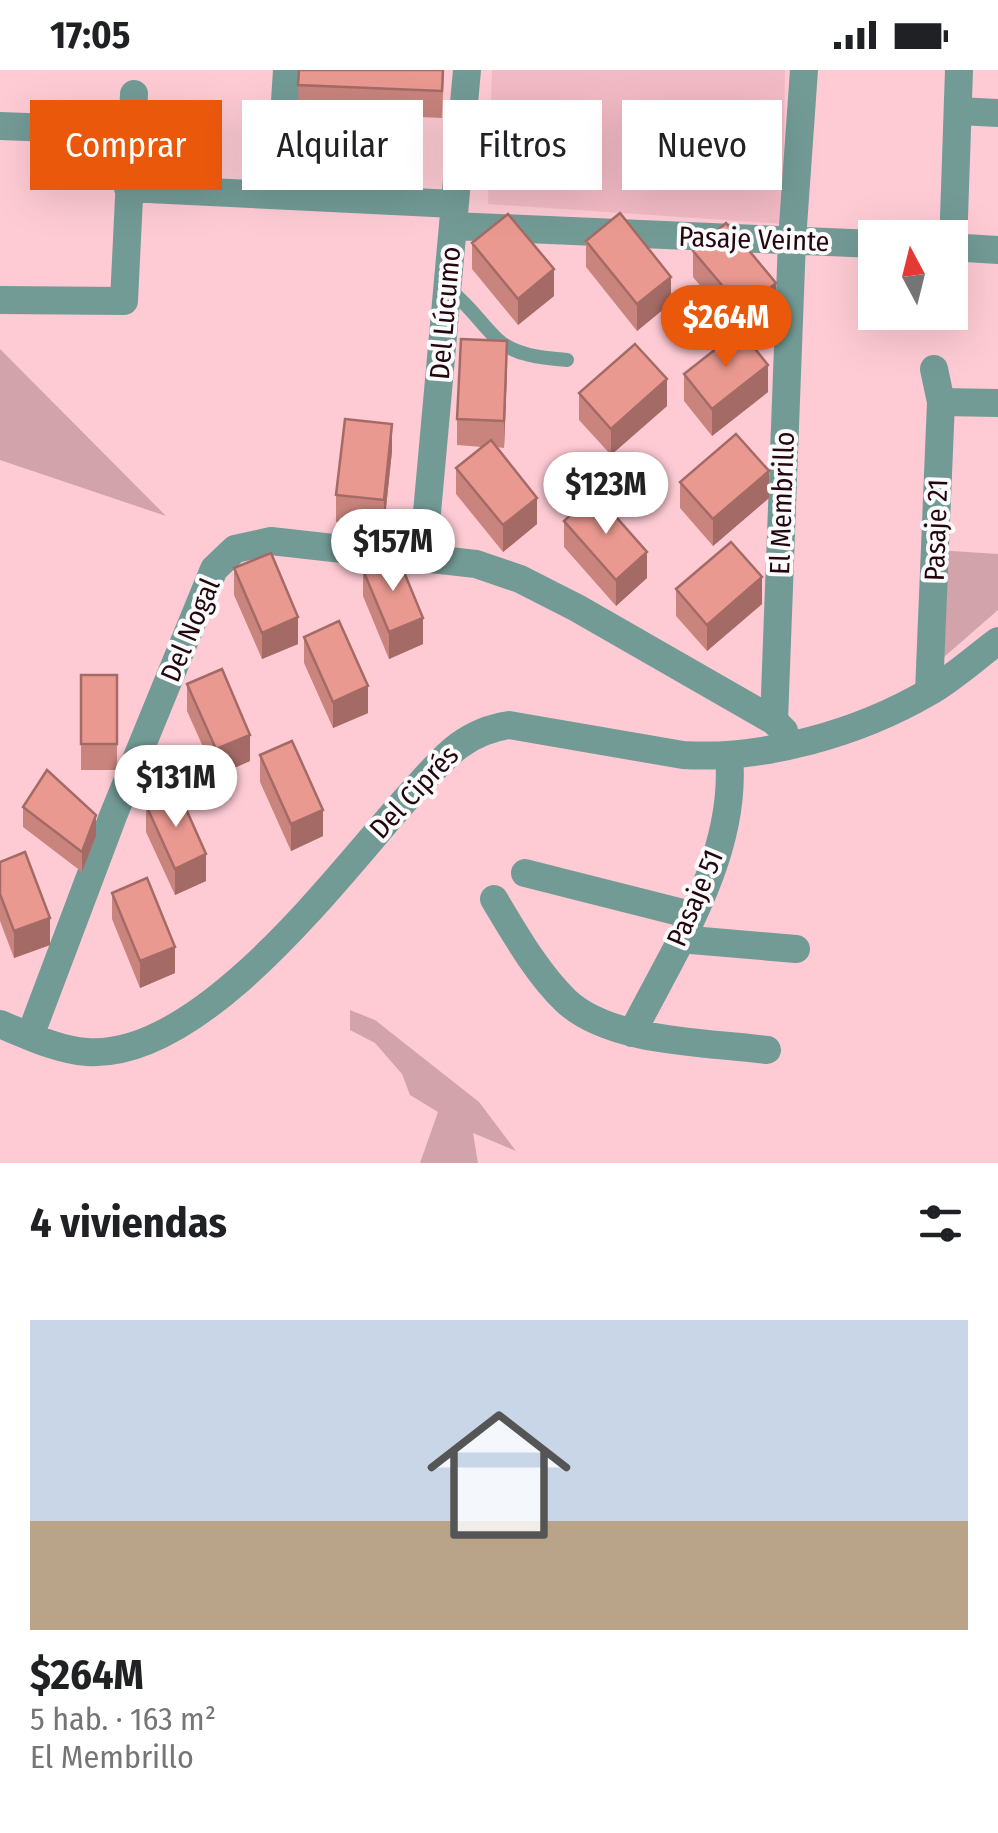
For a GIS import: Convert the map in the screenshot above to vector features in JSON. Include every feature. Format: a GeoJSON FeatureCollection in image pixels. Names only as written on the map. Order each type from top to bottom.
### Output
{"type":"FeatureCollection","features":[{"type":"Feature","properties":{"kind":"street"},"geometry":{"type":"LineString","coordinates":[[278,195],[287,70]]}},
{"type":"Feature","properties":{"kind":"street","name":"Del Lúcumo"},"geometry":{"type":"LineString","coordinates":[[423,556],[467,70]]}},
{"type":"Feature","properties":{"kind":"street","name":"El Membrillo"},"geometry":{"type":"LineString","coordinates":[[774,721],[792,240],[804,70]]}},
{"type":"Feature","properties":{"kind":"street"},"geometry":{"type":"LineString","coordinates":[[953,220],[958,70]]}},
{"type":"Feature","properties":{"kind":"street"},"geometry":{"type":"LineString","coordinates":[[133,100],[134,94]]}},
{"type":"Feature","properties":{"kind":"street"},"geometry":{"type":"LineString","coordinates":[[959,112],[998,114]]}},
{"type":"Feature","properties":{"kind":"street"},"geometry":{"type":"LineString","coordinates":[[0,126],[30,127]]}},
{"type":"Feature","properties":{"kind":"street"},"geometry":{"type":"LineString","coordinates":[[0,300],[124,302],[128,190]]}},
{"type":"Feature","properties":{"kind":"street","name":"Pasaje Veinte"},"geometry":{"type":"LineString","coordinates":[[171,190],[278,195],[453,215],[858,243]]}},
{"type":"Feature","properties":{"kind":"street"},"geometry":{"type":"LineString","coordinates":[[968,248],[998,250]]}},
{"type":"Feature","properties":{"kind":"street","name":"Pasaje 21"},"geometry":{"type":"LineString","coordinates":[[929,692],[941,402],[934,369]]}},
{"type":"Feature","properties":{"kind":"street"},"geometry":{"type":"LineString","coordinates":[[941,402],[998,402]]}},
{"type":"Feature","properties":{"kind":"street","name":"Del Nogal"},"geometry":{"type":"LineString","coordinates":[[30,1036],[112,816],[214,569],[236,549],[270,541],[476,564],[520,579],[576,608],[774,721]]}},
{"type":"Feature","properties":{"kind":"street","name":"Del Ciprés"},"geometry":{"type":"LineString","coordinates":[[0,1024],[68,1048],[89,1052],[114,1050],[168,1029],[206,1006],[284,940],[434,769],[466,738],[486,728],[509,725],[682,755],[729,756],[800,745],[929,692],[998,641]]}},
{"type":"Feature","properties":{"kind":"street"},"geometry":{"type":"LineString","coordinates":[[774,721],[800,745]]}},
{"type":"Feature","properties":{"kind":"street","name":"Pasaje 51"},"geometry":{"type":"LineString","coordinates":[[632,1033],[713,870],[731,774],[729,756]]}},
{"type":"Feature","properties":{"kind":"street"},"geometry":{"type":"LineString","coordinates":[[525,873],[685,927],[796,950]]}},
{"type":"Feature","properties":{"kind":"street"},"geometry":{"type":"LineString","coordinates":[[494,900],[541,970],[565,1000],[583,1014],[610,1028],[632,1033],[767,1050]]}},
{"type":"Feature","properties":{"kind":"lane"},"geometry":{"type":"LineString","coordinates":[[447,288],[474,310],[498,340],[515,351],[567,360]]}},
{"type":"Feature","properties":{"kind":"shaded area"},"geometry":{"type":"Polygon","coordinates":[[[492,70],[785,70],[783,224],[488,204],[488,190],[602,190],[602,100],[491,100],[492,70]]]}},
{"type":"Feature","properties":{"kind":"shaded area"},"geometry":{"type":"Polygon","coordinates":[[[0,349],[166,516],[0,460],[0,349]]]}},
{"type":"Feature","properties":{"kind":"shaded area"},"geometry":{"type":"Polygon","coordinates":[[[937,550],[998,554],[998,610],[936,664],[937,550]]]}},
{"type":"Feature","properties":{"kind":"shaded area"},"geometry":{"type":"Polygon","coordinates":[[[350,1010],[375,1020],[479,1102],[516,1151],[473,1133],[478,1163],[420,1163],[438,1112],[410,1095],[402,1074],[375,1043],[350,1030],[350,1010]]]}},
{"type":"Feature","properties":{"kind":"building"},"geometry":{"type":"Polygon","coordinates":[[[299,70],[443,70],[442,91],[298,85],[299,70]]]}},
{"type":"Feature","properties":{"kind":"building"},"geometry":{"type":"Polygon","coordinates":[[[620,213],[671,277],[637,304],[586,241],[620,213]]]}},
{"type":"Feature","properties":{"kind":"building"},"geometry":{"type":"Polygon","coordinates":[[[508,214],[554,269],[518,299],[472,243],[508,214]]]}},
{"type":"Feature","properties":{"kind":"building"},"geometry":{"type":"Polygon","coordinates":[[[726,223],[776,283],[743,310],[693,251],[726,223]]]}},
{"type":"Feature","properties":{"kind":"building"},"geometry":{"type":"Polygon","coordinates":[[[740,330],[768,365],[712,409],[684,374],[740,330]]]}},
{"type":"Feature","properties":{"kind":"building"},"geometry":{"type":"Polygon","coordinates":[[[461,339],[507,341],[504,421],[457,419],[461,339]]]}},
{"type":"Feature","properties":{"kind":"building"},"geometry":{"type":"Polygon","coordinates":[[[635,344],[667,379],[611,429],[579,393],[635,344]]]}},
{"type":"Feature","properties":{"kind":"building"},"geometry":{"type":"Polygon","coordinates":[[[345,419],[392,424],[384,500],[336,495],[345,419]]]}},
{"type":"Feature","properties":{"kind":"building"},"geometry":{"type":"Polygon","coordinates":[[[736,434],[769,471],[713,519],[680,482],[736,434]]]}},
{"type":"Feature","properties":{"kind":"building"},"geometry":{"type":"Polygon","coordinates":[[[491,440],[537,498],[503,525],[456,468],[491,440]]]}},
{"type":"Feature","properties":{"kind":"building"},"geometry":{"type":"Polygon","coordinates":[[[595,493],[647,552],[616,580],[564,521],[595,493]]]}},
{"type":"Feature","properties":{"kind":"building"},"geometry":{"type":"Polygon","coordinates":[[[731,542],[762,577],[707,625],[676,589],[731,542]]]}},
{"type":"Feature","properties":{"kind":"building"},"geometry":{"type":"Polygon","coordinates":[[[271,553],[298,617],[262,633],[234,568],[271,553]]]}},
{"type":"Feature","properties":{"kind":"building"},"geometry":{"type":"Polygon","coordinates":[[[397,555],[423,618],[389,632],[363,570],[397,555]]]}},
{"type":"Feature","properties":{"kind":"building"},"geometry":{"type":"Polygon","coordinates":[[[339,621],[368,686],[333,702],[304,637],[339,621]]]}},
{"type":"Feature","properties":{"kind":"building"},"geometry":{"type":"Polygon","coordinates":[[[222,669],[250,735],[216,749],[187,684],[222,669]]]}},
{"type":"Feature","properties":{"kind":"building"},"geometry":{"type":"Polygon","coordinates":[[[81,675],[117,675],[117,744],[81,744],[81,675]]]}},
{"type":"Feature","properties":{"kind":"building"},"geometry":{"type":"Polygon","coordinates":[[[292,741],[323,810],[291,824],[260,755],[292,741]]]}},
{"type":"Feature","properties":{"kind":"building"},"geometry":{"type":"Polygon","coordinates":[[[47,770],[96,815],[82,852],[23,807],[47,770]]]}},
{"type":"Feature","properties":{"kind":"building"},"geometry":{"type":"Polygon","coordinates":[[[178,791],[206,854],[175,869],[146,805],[178,791]]]}},
{"type":"Feature","properties":{"kind":"building"},"geometry":{"type":"Polygon","coordinates":[[[25,852],[50,918],[14,931],[0,894],[0,862],[25,852]]]}},
{"type":"Feature","properties":{"kind":"building"},"geometry":{"type":"Polygon","coordinates":[[[147,878],[175,947],[140,961],[112,893],[147,878]]]}}]}
